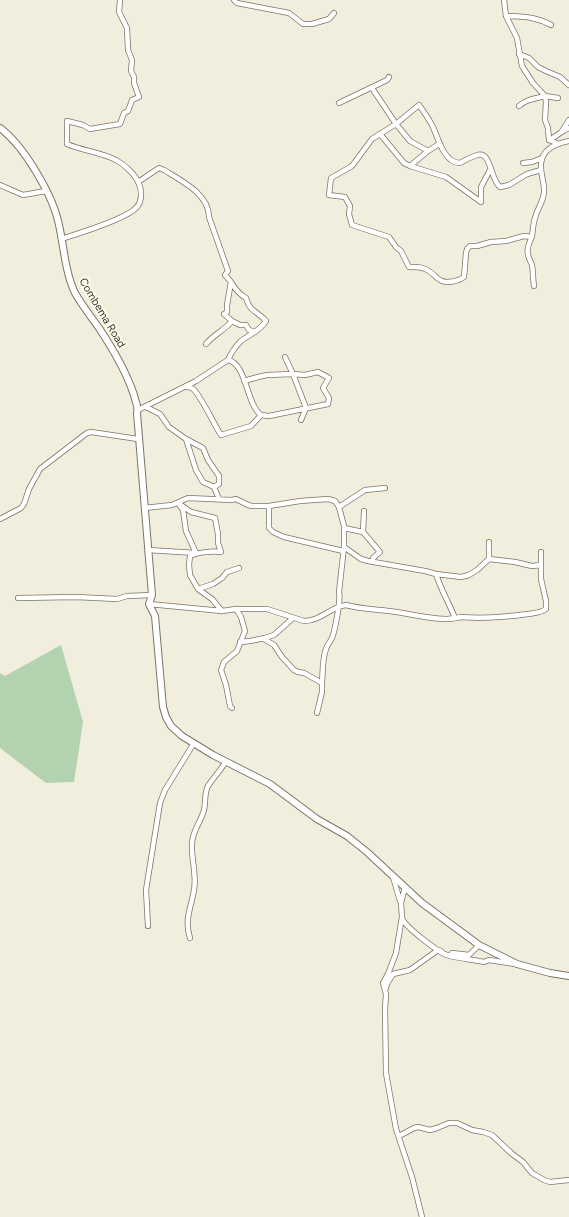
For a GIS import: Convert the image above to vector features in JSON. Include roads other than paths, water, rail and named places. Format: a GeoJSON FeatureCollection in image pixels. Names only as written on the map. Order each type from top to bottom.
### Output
{"type":"FeatureCollection","features":[{"type":"Feature","properties":{"kind":"street"},"geometry":{"type":"LineString","coordinates":[[62,239],[104,224],[130,212],[137,207],[140,200],[141,191],[138,182],[124,165],[104,154],[78,149],[67,144],[67,121],[83,125],[90,129],[120,124],[124,113],[128,111],[132,100],[140,97],[131,71],[132,60],[128,50],[127,28],[119,12],[120,0]]}},
{"type":"Feature","properties":{"kind":"street"},"geometry":{"type":"LineString","coordinates":[[234,0],[237,3],[289,13],[303,24],[312,24],[329,18],[334,13]]}},
{"type":"Feature","properties":{"kind":"street"},"geometry":{"type":"LineString","coordinates":[[504,0],[506,16],[517,38],[522,66],[533,83],[545,96],[545,120],[548,128],[549,140]]}},
{"type":"Feature","properties":{"kind":"street"},"geometry":{"type":"LineString","coordinates":[[506,16],[534,18],[551,25]]}},
{"type":"Feature","properties":{"kind":"street"},"geometry":{"type":"LineString","coordinates":[[520,54],[528,58],[538,67],[560,77],[569,85]]}},
{"type":"Feature","properties":{"kind":"street"},"geometry":{"type":"LineString","coordinates":[[339,103],[372,88],[387,80],[389,77]]}},
{"type":"Feature","properties":{"kind":"street"},"geometry":{"type":"LineString","coordinates":[[372,88],[396,124],[410,141],[428,150]]}},
{"type":"Feature","properties":{"kind":"street"},"geometry":{"type":"LineString","coordinates":[[519,106],[528,100],[545,96],[558,98]]}},
{"type":"Feature","properties":{"kind":"street"},"geometry":{"type":"LineString","coordinates":[[532,237],[524,236],[506,241],[470,246],[466,252],[464,277],[454,282],[441,281],[426,269],[409,267],[401,251],[396,248],[389,237],[352,225],[349,214],[350,206],[345,197],[329,195],[331,178],[352,166],[372,139],[396,124],[419,105],[433,127],[439,144],[451,160],[460,163],[478,154],[485,155],[488,159],[490,170],[500,187],[509,185],[527,174],[541,170]]}},
{"type":"Feature","properties":{"kind":"street"},"geometry":{"type":"LineString","coordinates":[[549,140],[557,136],[569,120]]}},
{"type":"Feature","properties":{"kind":"street","name":"Combema Road"},"geometry":{"type":"LineString","coordinates":[[0,128],[9,135],[20,150],[35,171],[46,191],[57,216],[69,278],[74,291],[116,355],[130,382],[138,410],[138,439],[152,595]]}},
{"type":"Feature","properties":{"kind":"street"},"geometry":{"type":"LineString","coordinates":[[562,131],[569,128]]}},
{"type":"Feature","properties":{"kind":"street"},"geometry":{"type":"LineString","coordinates":[[380,134],[404,163],[446,177],[481,202],[481,187],[490,170]]}},
{"type":"Feature","properties":{"kind":"street"},"geometry":{"type":"LineString","coordinates":[[549,140],[559,144]]}},
{"type":"Feature","properties":{"kind":"street"},"geometry":{"type":"LineString","coordinates":[[522,163],[532,162],[542,158],[549,150],[559,144],[569,141]]}},
{"type":"Feature","properties":{"kind":"street"},"geometry":{"type":"LineString","coordinates":[[410,166],[428,150],[439,144]]}},
{"type":"Feature","properties":{"kind":"street"},"geometry":{"type":"LineString","coordinates":[[534,286],[532,267],[527,248],[532,237],[535,218],[542,203],[544,194],[544,181],[541,170],[542,158]]}},
{"type":"Feature","properties":{"kind":"street"},"geometry":{"type":"LineString","coordinates":[[138,182],[159,168],[198,193],[209,211],[209,217],[228,271],[225,275],[234,288],[246,298],[248,305],[266,321],[262,328],[240,342],[232,351],[228,360],[206,376],[138,410]]}},
{"type":"Feature","properties":{"kind":"street"},"geometry":{"type":"LineString","coordinates":[[0,185],[23,195],[46,191]]}},
{"type":"Feature","properties":{"kind":"street"},"geometry":{"type":"LineString","coordinates":[[231,282],[227,312],[224,314],[232,320],[246,325],[249,330],[255,332]]}},
{"type":"Feature","properties":{"kind":"street"},"geometry":{"type":"LineString","coordinates":[[206,344],[222,329],[230,324],[232,320]]}},
{"type":"Feature","properties":{"kind":"street"},"geometry":{"type":"LineString","coordinates":[[284,357],[293,374],[306,408],[301,420]]}},
{"type":"Feature","properties":{"kind":"street"},"geometry":{"type":"LineString","coordinates":[[228,360],[236,363],[256,409],[261,415],[269,416],[328,404],[330,398],[324,388],[329,378],[318,372],[305,375],[267,375],[244,381]]}},
{"type":"Feature","properties":{"kind":"street"},"geometry":{"type":"LineString","coordinates":[[186,387],[192,388],[197,394],[214,426],[221,435],[251,426],[261,415]]}},
{"type":"Feature","properties":{"kind":"street"},"geometry":{"type":"LineString","coordinates":[[146,407],[160,414],[169,427],[186,439],[203,448],[208,460],[219,476],[219,484],[214,487]]}},
{"type":"Feature","properties":{"kind":"street"},"geometry":{"type":"LineString","coordinates":[[0,519],[21,508],[40,469],[88,433],[91,432],[138,439]]}},
{"type":"Feature","properties":{"kind":"street"},"geometry":{"type":"LineString","coordinates":[[186,439],[196,470],[203,482],[214,487],[219,499]]}},
{"type":"Feature","properties":{"kind":"street"},"geometry":{"type":"LineString","coordinates":[[339,507],[365,490],[385,488]]}},
{"type":"Feature","properties":{"kind":"street"},"geometry":{"type":"LineString","coordinates":[[144,508],[153,508],[178,503],[188,498],[232,500],[236,498],[248,505],[269,506],[300,501],[328,499],[334,501],[339,507],[344,528],[339,592],[340,596],[336,625],[322,662],[322,692],[317,713]]}},
{"type":"Feature","properties":{"kind":"street"},"geometry":{"type":"LineString","coordinates":[[178,503],[183,510],[186,531],[196,553]]}},
{"type":"Feature","properties":{"kind":"street"},"geometry":{"type":"LineString","coordinates":[[148,550],[196,553],[221,552],[218,543],[215,518],[192,512],[178,503]]}},
{"type":"Feature","properties":{"kind":"street"},"geometry":{"type":"LineString","coordinates":[[269,506],[269,528],[273,532],[284,537],[343,549],[361,559],[372,562],[425,570],[436,574],[461,577],[469,575],[477,570],[489,558],[489,542]]}},
{"type":"Feature","properties":{"kind":"street"},"geometry":{"type":"LineString","coordinates":[[363,532],[364,511]]}},
{"type":"Feature","properties":{"kind":"street"},"geometry":{"type":"LineString","coordinates":[[344,528],[363,532],[380,552],[372,562]]}},
{"type":"Feature","properties":{"kind":"street"},"geometry":{"type":"LineString","coordinates":[[149,604],[222,612],[236,609],[267,608],[304,621],[317,619],[338,606],[346,605],[419,616],[499,618],[543,612],[546,609],[547,606],[541,579],[541,552]]}},
{"type":"Feature","properties":{"kind":"street"},"geometry":{"type":"LineString","coordinates":[[196,553],[190,556],[190,574],[198,590],[212,599],[222,612]]}},
{"type":"Feature","properties":{"kind":"street"},"geometry":{"type":"LineString","coordinates":[[489,558],[532,566],[541,565]]}},
{"type":"Feature","properties":{"kind":"street"},"geometry":{"type":"LineString","coordinates":[[198,590],[222,578],[227,572],[239,568]]}},
{"type":"Feature","properties":{"kind":"street"},"geometry":{"type":"LineString","coordinates":[[436,574],[441,589],[455,618]]}},
{"type":"Feature","properties":{"kind":"street"},"geometry":{"type":"LineString","coordinates":[[18,598],[76,597],[117,599],[127,596],[152,595],[149,604],[155,616],[163,707],[166,717],[175,731],[213,755],[270,784],[317,819],[347,836],[367,852],[422,903],[479,946],[517,964]]}},
{"type":"Feature","properties":{"kind":"street"},"geometry":{"type":"LineString","coordinates":[[232,708],[230,706],[226,685],[221,670],[224,662],[237,651],[245,631],[241,617],[236,609]]}},
{"type":"Feature","properties":{"kind":"street"},"geometry":{"type":"LineString","coordinates":[[240,642],[274,635],[294,618]]}},
{"type":"Feature","properties":{"kind":"street"},"geometry":{"type":"LineString","coordinates":[[265,638],[264,640],[274,645],[282,658],[294,670],[304,673],[322,683]]}},
{"type":"Feature","properties":{"kind":"street"},"geometry":{"type":"LineString","coordinates":[[148,926],[146,890],[160,803],[164,790],[194,743]]}},
{"type":"Feature","properties":{"kind":"street"},"geometry":{"type":"LineString","coordinates":[[190,938],[187,924],[194,889],[193,836],[204,810],[208,787],[222,769],[226,761]]}},
{"type":"Feature","properties":{"kind":"street"},"geometry":{"type":"LineString","coordinates":[[386,994],[383,983],[396,953],[402,917],[401,903],[393,876]]}},
{"type":"Feature","properties":{"kind":"street"},"geometry":{"type":"LineString","coordinates":[[401,903],[405,887]]}},
{"type":"Feature","properties":{"kind":"street"},"geometry":{"type":"LineString","coordinates":[[402,917],[403,921],[413,931],[447,955],[484,962],[489,960],[517,964],[550,973],[569,976]]}},
{"type":"Feature","properties":{"kind":"street"},"geometry":{"type":"LineString","coordinates":[[422,1217],[392,1108],[386,1073],[385,1009],[387,984],[393,974],[410,970],[438,950],[469,956],[479,946]]}},
{"type":"Feature","properties":{"kind":"street"},"geometry":{"type":"LineString","coordinates":[[399,1136],[418,1127],[430,1130],[449,1123],[457,1123],[472,1130],[492,1135],[510,1153],[523,1162],[532,1173],[544,1180],[550,1182],[569,1180]]}}]}
